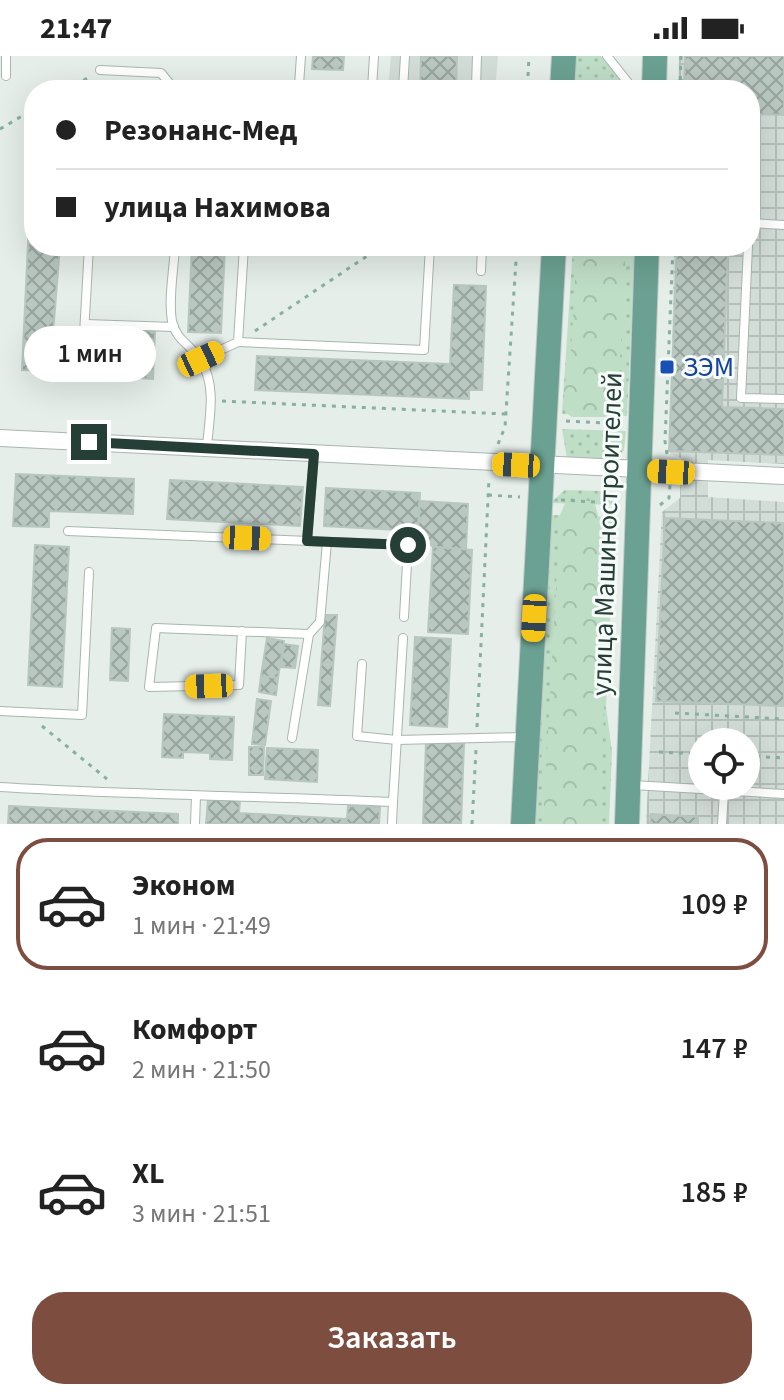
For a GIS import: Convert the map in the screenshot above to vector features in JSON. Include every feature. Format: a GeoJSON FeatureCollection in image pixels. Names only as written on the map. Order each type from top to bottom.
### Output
{"type":"FeatureCollection","features":[{"type":"Feature","properties":{"kind":"main road"},"geometry":{"type":"LineString","coordinates":[[563,80],[564,56]]}},
{"type":"Feature","properties":{"kind":"main road"},"geometry":{"type":"LineString","coordinates":[[654,80],[655,56]]}},
{"type":"Feature","properties":{"kind":"main road"},"geometry":{"type":"LineString","coordinates":[[523,824],[553,256]]}},
{"type":"Feature","properties":{"kind":"main road","name":"улица Машиностроителей"},"geometry":{"type":"LineString","coordinates":[[627,824],[647,256]]}},
{"type":"Feature","properties":{"kind":"street"},"geometry":{"type":"LineString","coordinates":[[0,438],[784,476]]}},
{"type":"Feature","properties":{"kind":"lane"},"geometry":{"type":"LineString","coordinates":[[6,56],[6,76]]}},
{"type":"Feature","properties":{"kind":"lane"},"geometry":{"type":"LineString","coordinates":[[299,80],[301,56]]}},
{"type":"Feature","properties":{"kind":"lane"},"geometry":{"type":"LineString","coordinates":[[373,80],[374,56]]}},
{"type":"Feature","properties":{"kind":"lane"},"geometry":{"type":"LineString","coordinates":[[404,80],[405,56]]}},
{"type":"Feature","properties":{"kind":"lane"},"geometry":{"type":"LineString","coordinates":[[476,80],[477,56]]}},
{"type":"Feature","properties":{"kind":"lane"},"geometry":{"type":"LineString","coordinates":[[607,56],[626,80]]}},
{"type":"Feature","properties":{"kind":"lane"},"geometry":{"type":"LineString","coordinates":[[100,70],[161,73],[167,80]]}},
{"type":"Feature","properties":{"kind":"lane"},"geometry":{"type":"LineString","coordinates":[[760,224],[784,225]]}},
{"type":"Feature","properties":{"kind":"lane"},"geometry":{"type":"LineString","coordinates":[[82,370],[88,256]]}},
{"type":"Feature","properties":{"kind":"lane"},"geometry":{"type":"LineString","coordinates":[[175,256],[174,327],[182,344],[201,359],[208,378],[211,401],[207,447]]}},
{"type":"Feature","properties":{"kind":"lane"},"geometry":{"type":"LineString","coordinates":[[238,342],[243,256]]}},
{"type":"Feature","properties":{"kind":"lane"},"geometry":{"type":"LineString","coordinates":[[201,359],[238,342],[424,350],[429,256]]}},
{"type":"Feature","properties":{"kind":"lane"},"geometry":{"type":"LineString","coordinates":[[481,271],[482,256]]}},
{"type":"Feature","properties":{"kind":"lane"},"geometry":{"type":"LineString","coordinates":[[748,256],[741,398],[784,399]]}},
{"type":"Feature","properties":{"kind":"lane"},"geometry":{"type":"LineString","coordinates":[[85,324],[174,327]]}},
{"type":"Feature","properties":{"kind":"lane"},"geometry":{"type":"LineString","coordinates":[[307,541],[314,454]]}},
{"type":"Feature","properties":{"kind":"lane"},"geometry":{"type":"LineString","coordinates":[[68,531],[408,545],[404,617]]}},
{"type":"Feature","properties":{"kind":"lane"},"geometry":{"type":"LineString","coordinates":[[292,738],[309,634],[320,622],[327,542]]}},
{"type":"Feature","properties":{"kind":"lane"},"geometry":{"type":"LineString","coordinates":[[0,711],[82,715],[89,572]]}},
{"type":"Feature","properties":{"kind":"lane"},"geometry":{"type":"LineString","coordinates":[[242,631],[239,685],[149,687],[156,628],[242,631],[309,634]]}},
{"type":"Feature","properties":{"kind":"lane"},"geometry":{"type":"LineString","coordinates":[[392,824],[403,638]]}},
{"type":"Feature","properties":{"kind":"lane"},"geometry":{"type":"LineString","coordinates":[[362,664],[357,736],[397,740],[527,737]]}},
{"type":"Feature","properties":{"kind":"lane"},"geometry":{"type":"LineString","coordinates":[[629,785],[688,789]]}},
{"type":"Feature","properties":{"kind":"lane"},"geometry":{"type":"LineString","coordinates":[[0,787],[393,802]]}},
{"type":"Feature","properties":{"kind":"lane"},"geometry":{"type":"LineString","coordinates":[[760,793],[784,794]]}},
{"type":"Feature","properties":{"kind":"lane"},"geometry":{"type":"LineString","coordinates":[[195,824],[196,796]]}},
{"type":"Feature","properties":{"kind":"lane"},"geometry":{"type":"LineString","coordinates":[[722,824],[723,800]]}},
{"type":"Feature","properties":{"kind":"path"},"geometry":{"type":"LineString","coordinates":[[528,80],[529,56]]}},
{"type":"Feature","properties":{"kind":"path"},"geometry":{"type":"LineString","coordinates":[[680,80],[681,56]]}},
{"type":"Feature","properties":{"kind":"path"},"geometry":{"type":"LineString","coordinates":[[83,80],[100,70]]}},
{"type":"Feature","properties":{"kind":"path"},"geometry":{"type":"LineString","coordinates":[[0,129],[24,115]]}},
{"type":"Feature","properties":{"kind":"path"},"geometry":{"type":"LineString","coordinates":[[238,342],[367,256]]}},
{"type":"Feature","properties":{"kind":"path"},"geometry":{"type":"LineString","coordinates":[[472,824],[490,464],[505,427],[516,256]]}},
{"type":"Feature","properties":{"kind":"path"},"geometry":{"type":"LineString","coordinates":[[658,506],[669,498],[671,472],[665,441],[673,256]]}},
{"type":"Feature","properties":{"kind":"path"},"geometry":{"type":"LineString","coordinates":[[211,401],[505,414]]}},
{"type":"Feature","properties":{"kind":"path"},"geometry":{"type":"LineString","coordinates":[[562,421],[626,424]]}},
{"type":"Feature","properties":{"kind":"path"},"geometry":{"type":"LineString","coordinates":[[488,495],[520,497]]}},
{"type":"Feature","properties":{"kind":"path"},"geometry":{"type":"LineString","coordinates":[[553,499],[613,503]]}},
{"type":"Feature","properties":{"kind":"path"},"geometry":{"type":"LineString","coordinates":[[24,712],[126,794]]}},
{"type":"Feature","properties":{"kind":"path"},"geometry":{"type":"LineString","coordinates":[[675,713],[784,719]]}},
{"type":"Feature","properties":{"kind":"path"},"geometry":{"type":"LineString","coordinates":[[659,752],[688,753]]}},
{"type":"Feature","properties":{"kind":"path"},"geometry":{"type":"LineString","coordinates":[[760,756],[783,757]]}},
{"type":"Feature","properties":{"kind":"shaded area"},"geometry":{"type":"Polygon","coordinates":[[[391,56],[498,56],[496,80],[389,80],[391,56]]]}},
{"type":"Feature","properties":{"kind":"shaded area"},"geometry":{"type":"Polygon","coordinates":[[[679,56],[784,56],[784,464],[708,460],[708,497],[784,502],[784,824],[646,824],[662,512],[680,498],[681,458],[670,454],[674,256],[760,256],[760,80],[678,80],[679,56]]]}},
{"type":"Feature","properties":{"kind":"green space"},"geometry":{"type":"Polygon","coordinates":[[[571,56],[601,56],[620,80],[570,80],[571,56]]]}},
{"type":"Feature","properties":{"kind":"green space"},"geometry":{"type":"Polygon","coordinates":[[[572,256],[635,256],[627,416],[562,414],[572,256]]]}},
{"type":"Feature","properties":{"kind":"green space"},"geometry":{"type":"Polygon","coordinates":[[[576,256],[625,256],[617,417],[572,417],[565,412],[564,389],[571,351],[576,256]]]}},
{"type":"Feature","properties":{"kind":"green space"},"geometry":{"type":"Polygon","coordinates":[[[562,429],[626,431],[624,450],[613,463],[567,458],[562,429]]]}},
{"type":"Feature","properties":{"kind":"green space"},"geometry":{"type":"Polygon","coordinates":[[[565,490],[602,491],[614,505],[550,503],[565,490]]]}},
{"type":"Feature","properties":{"kind":"green space"},"geometry":{"type":"Polygon","coordinates":[[[585,500],[595,504],[601,527],[598,650],[605,683],[600,824],[543,824],[560,515],[565,503],[585,500]]]}},
{"type":"Feature","properties":{"kind":"green space"},"geometry":{"type":"Polygon","coordinates":[[[549,515],[615,517],[606,707],[612,751],[609,824],[534,824],[549,515]]]}},
{"type":"Feature","properties":{"kind":"building"},"geometry":{"type":"Polygon","coordinates":[[[313,56],[344,56],[343,70],[312,69],[313,56]]]}},
{"type":"Feature","properties":{"kind":"building"},"geometry":{"type":"Polygon","coordinates":[[[421,56],[457,56],[456,80],[420,80],[421,56]]]}},
{"type":"Feature","properties":{"kind":"building"},"geometry":{"type":"Polygon","coordinates":[[[685,56],[784,56],[784,115],[760,114],[760,80],[684,80],[685,56]]]}},
{"type":"Feature","properties":{"kind":"building"},"geometry":{"type":"Polygon","coordinates":[[[27,256],[59,256],[52,346],[56,346],[55,371],[22,370],[27,256]]]}},
{"type":"Feature","properties":{"kind":"building"},"geometry":{"type":"Polygon","coordinates":[[[192,256],[225,256],[221,333],[188,332],[192,256]]]}},
{"type":"Feature","properties":{"kind":"building"},"geometry":{"type":"Polygon","coordinates":[[[677,256],[728,256],[722,407],[784,409],[784,455],[669,451],[677,256]]]}},
{"type":"Feature","properties":{"kind":"building"},"geometry":{"type":"Polygon","coordinates":[[[454,285],[486,286],[482,390],[469,390],[469,399],[255,390],[257,356],[450,364],[454,285]]]}},
{"type":"Feature","properties":{"kind":"building"},"geometry":{"type":"Polygon","coordinates":[[[110,329],[155,331],[153,379],[107,376],[110,329]]]}},
{"type":"Feature","properties":{"kind":"building"},"geometry":{"type":"Polygon","coordinates":[[[16,474],[134,479],[133,514],[49,511],[49,527],[13,526],[16,474]]]}},
{"type":"Feature","properties":{"kind":"building"},"geometry":{"type":"Polygon","coordinates":[[[170,480],[303,487],[300,526],[167,519],[170,480]]]}},
{"type":"Feature","properties":{"kind":"building"},"geometry":{"type":"Polygon","coordinates":[[[326,488],[420,493],[418,531],[324,526],[326,488]]]}},
{"type":"Feature","properties":{"kind":"building"},"geometry":{"type":"Polygon","coordinates":[[[420,501],[468,504],[466,549],[433,547],[418,531],[420,501]]]}},
{"type":"Feature","properties":{"kind":"building"},"geometry":{"type":"Polygon","coordinates":[[[665,518],[784,523],[784,706],[656,701],[665,518]]]}},
{"type":"Feature","properties":{"kind":"building"},"geometry":{"type":"Polygon","coordinates":[[[35,545],[69,547],[62,687],[28,685],[35,545]]]}},
{"type":"Feature","properties":{"kind":"building"},"geometry":{"type":"Polygon","coordinates":[[[433,547],[472,550],[468,634],[428,632],[433,547]]]}},
{"type":"Feature","properties":{"kind":"building"},"geometry":{"type":"Polygon","coordinates":[[[325,615],[337,615],[330,706],[318,705],[325,615]]]}},
{"type":"Feature","properties":{"kind":"building"},"geometry":{"type":"Polygon","coordinates":[[[112,628],[130,629],[128,681],[110,680],[112,628]]]}},
{"type":"Feature","properties":{"kind":"building"},"geometry":{"type":"Polygon","coordinates":[[[415,637],[451,639],[447,727],[410,725],[415,637]]]}},
{"type":"Feature","properties":{"kind":"building"},"geometry":{"type":"Polygon","coordinates":[[[267,638],[284,641],[278,678],[261,676],[267,638]]]}},
{"type":"Feature","properties":{"kind":"building"},"geometry":{"type":"Polygon","coordinates":[[[284,644],[298,646],[295,668],[281,667],[284,644]]]}},
{"type":"Feature","properties":{"kind":"building"},"geometry":{"type":"Polygon","coordinates":[[[261,676],[278,678],[276,695],[259,692],[261,676]]]}},
{"type":"Feature","properties":{"kind":"building"},"geometry":{"type":"Polygon","coordinates":[[[257,699],[271,701],[265,745],[252,744],[257,699]]]}},
{"type":"Feature","properties":{"kind":"building"},"geometry":{"type":"Polygon","coordinates":[[[164,714],[234,717],[232,760],[210,759],[210,753],[183,752],[183,758],[162,757],[164,714]]]}},
{"type":"Feature","properties":{"kind":"building"},"geometry":{"type":"Polygon","coordinates":[[[426,742],[464,743],[461,824],[423,824],[426,742]]]}},
{"type":"Feature","properties":{"kind":"building"},"geometry":{"type":"Polygon","coordinates":[[[249,747],[264,747],[263,775],[249,775],[249,747]]]}},
{"type":"Feature","properties":{"kind":"building"},"geometry":{"type":"Polygon","coordinates":[[[267,748],[318,750],[317,782],[265,779],[267,748]]]}},
{"type":"Feature","properties":{"kind":"building"},"geometry":{"type":"Polygon","coordinates":[[[208,799],[240,800],[239,813],[347,819],[348,806],[380,807],[379,824],[206,824],[208,799]]]}},
{"type":"Feature","properties":{"kind":"building"},"geometry":{"type":"Polygon","coordinates":[[[9,806],[178,814],[178,824],[8,824],[9,806]]]}},
{"type":"Feature","properties":{"kind":"building"},"geometry":{"type":"Polygon","coordinates":[[[651,814],[698,817],[698,824],[650,824],[651,814]]]}},
{"type":"Feature","properties":{"kind":"place","name":"ЗЭМ"},"geometry":{"type":"Point","coordinates":[667,367]}},
{"type":"Feature","properties":{"kind":"route"},"geometry":{"type":"LineString","coordinates":[[89,442],[314,454],[307,541],[408,545]]}}]}
